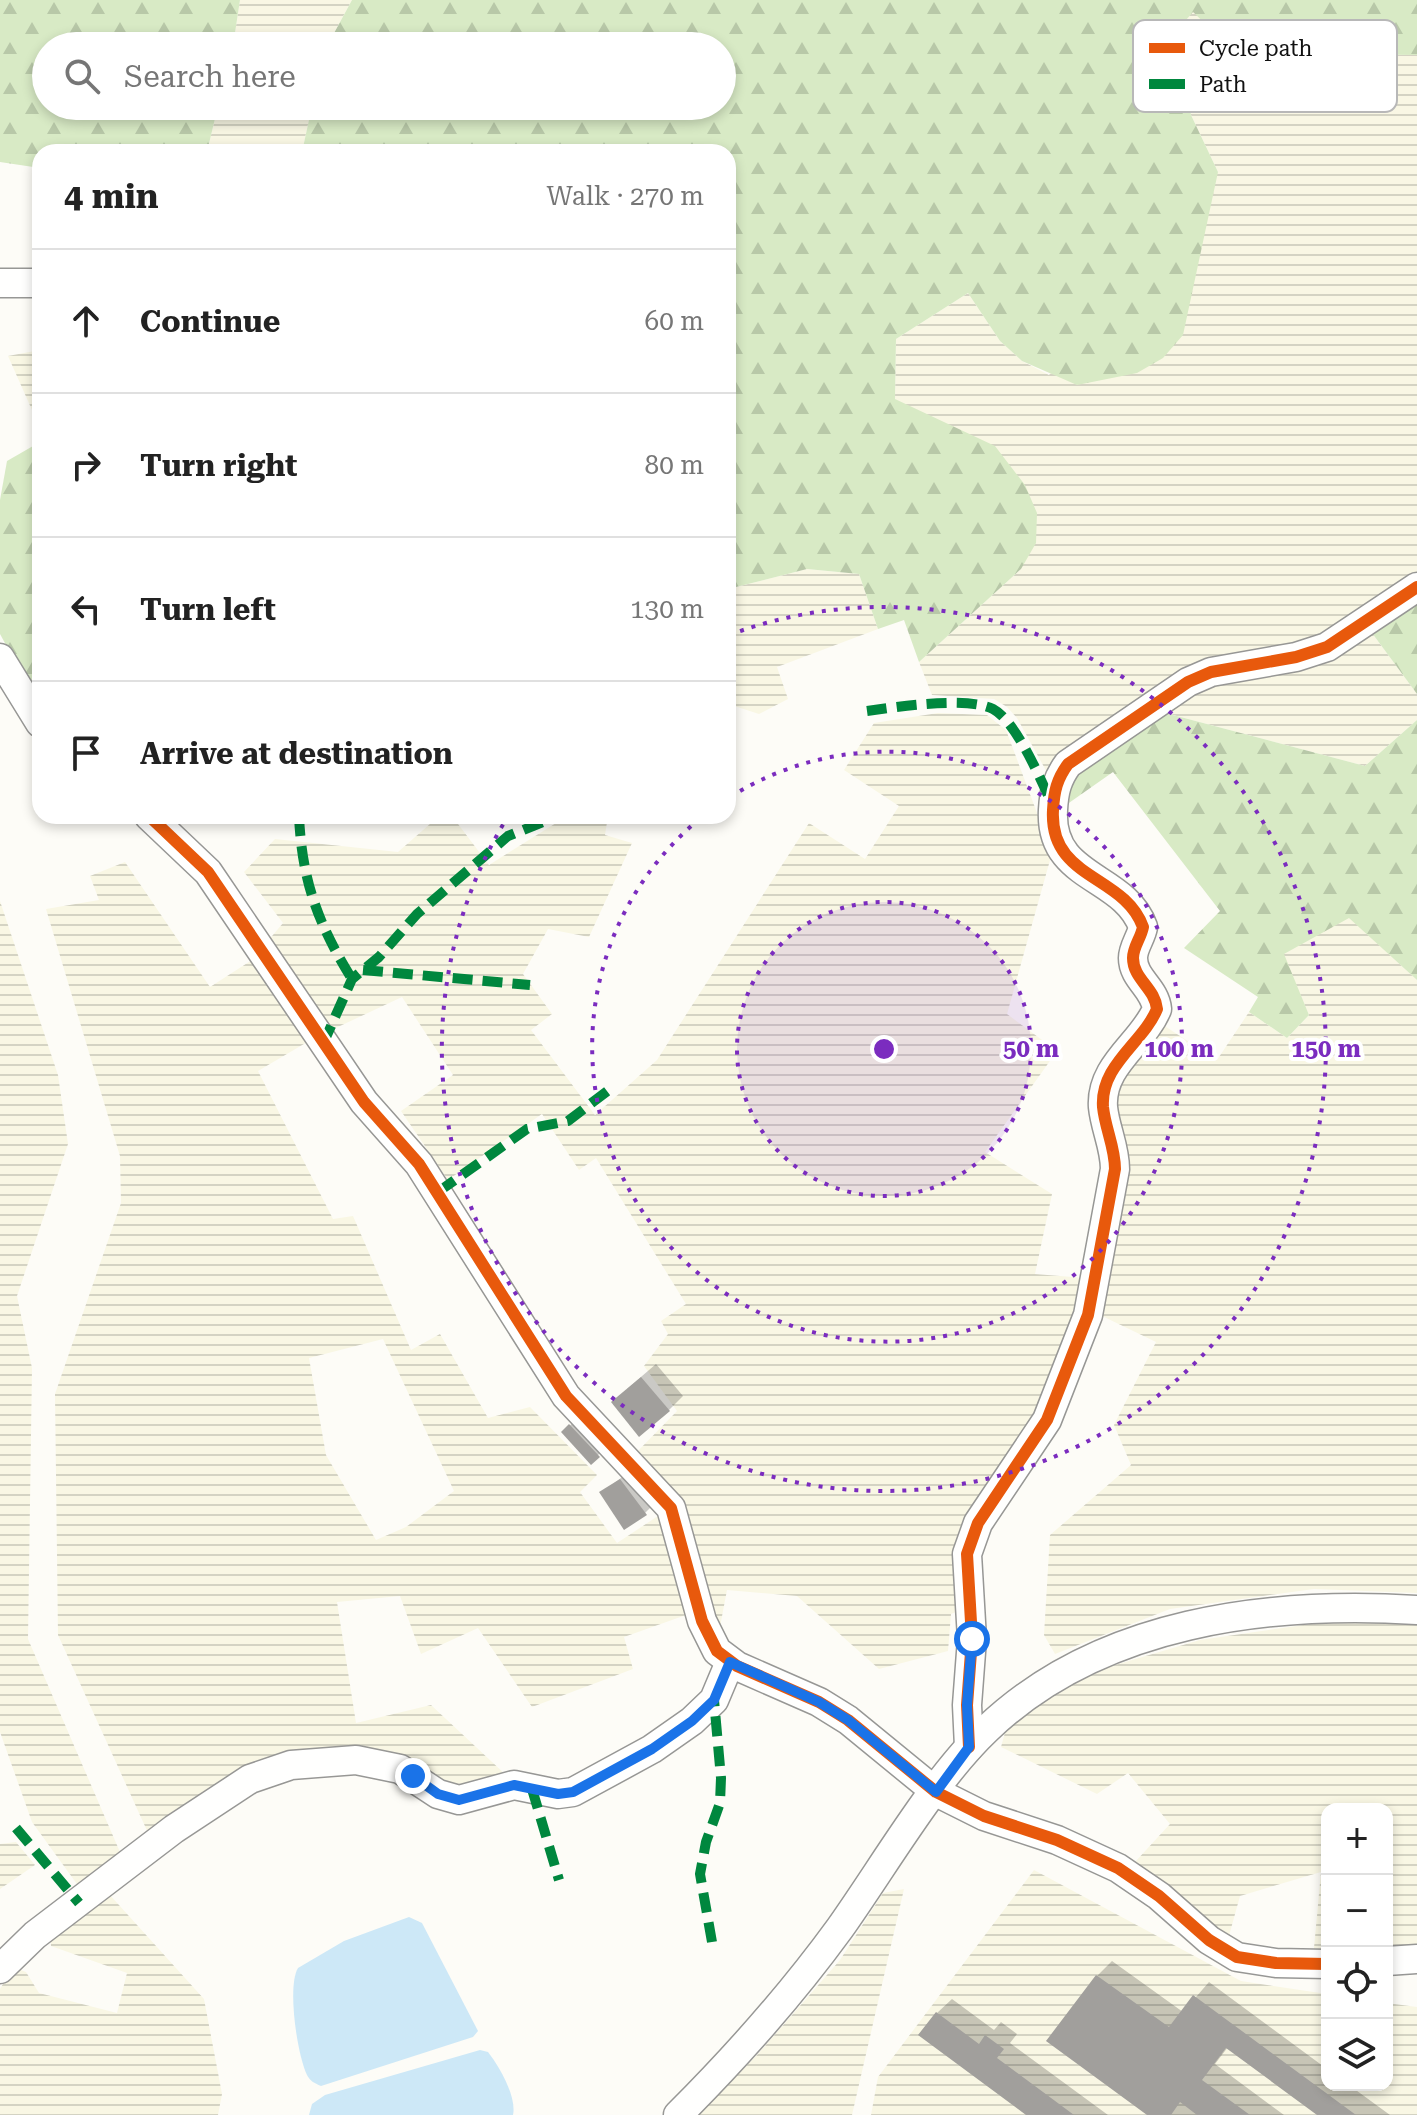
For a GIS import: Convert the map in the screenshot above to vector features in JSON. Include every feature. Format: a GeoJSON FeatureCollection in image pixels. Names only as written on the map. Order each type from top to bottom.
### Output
{"type":"FeatureCollection","features":[{"type":"Feature","properties":{"kind":"street"},"geometry":{"type":"LineString","coordinates":[[0,283],[32,283]]}},
{"type":"Feature","properties":{"kind":"street"},"geometry":{"type":"LineString","coordinates":[[969,1747],[967,1705],[972,1639],[967,1554],[978,1523],[1047,1420],[1088,1315],[1115,1169],[1115,1152],[1103,1108],[1104,1091],[1114,1069],[1157,1009],[1154,993],[1134,967],[1134,950],[1143,927],[1140,920],[1110,890],[1068,859],[1054,838],[1053,805],[1058,777],[1068,764],[1188,682],[1211,672],[1296,657],[1327,647],[1417,587]]}},
{"type":"Feature","properties":{"kind":"street"},"geometry":{"type":"LineString","coordinates":[[0,658],[32,710]]}},
{"type":"Feature","properties":{"kind":"street"},"geometry":{"type":"LineString","coordinates":[[157,824],[208,872],[364,1102],[419,1164],[566,1396],[671,1508],[702,1621],[717,1651],[730,1662],[819,1702],[848,1720],[936,1792],[984,1816],[1057,1840],[1118,1868],[1159,1896],[1209,1940],[1237,1957],[1276,1963],[1321,1964]]}},
{"type":"Feature","properties":{"kind":"street"},"geometry":{"type":"LineString","coordinates":[[678,2115],[808,1971],[969,1747],[1009,1709],[1072,1667],[1158,1633],[1276,1612],[1337,1608],[1417,1610]]}},
{"type":"Feature","properties":{"kind":"street"},"geometry":{"type":"LineString","coordinates":[[0,1969],[35,1935],[174,1829],[250,1779],[291,1765],[356,1760],[400,1769],[438,1794],[459,1800],[514,1785],[558,1794],[573,1792],[652,1749],[692,1721],[714,1700],[730,1662]]}},
{"type":"Feature","properties":{"kind":"street"},"geometry":{"type":"LineString","coordinates":[[1393,1961],[1417,1959]]}},
{"type":"Feature","properties":{"kind":"shaded area"},"geometry":{"type":"Polygon","coordinates":[[[240,0],[352,0],[335,32],[235,32],[240,0]]]}},
{"type":"Feature","properties":{"kind":"shaded area"},"geometry":{"type":"Polygon","coordinates":[[[1193,11],[1202,20],[1186,20],[1193,11]]]}},
{"type":"Feature","properties":{"kind":"shaded area"},"geometry":{"type":"Polygon","coordinates":[[[1397,55],[1417,55],[1417,573],[1358,614],[1417,694],[1417,720],[1365,766],[1173,715],[1152,701],[1049,776],[1017,718],[1007,707],[994,699],[932,695],[919,662],[1021,569],[895,399],[896,339],[968,293],[1000,341],[1022,361],[1049,375],[1218,172],[1191,112],[1397,112],[1397,55]]]}},
{"type":"Feature","properties":{"kind":"shaded area"},"geometry":{"type":"Polygon","coordinates":[[[215,120],[309,120],[304,144],[209,144],[215,120]]]}},
{"type":"Feature","properties":{"kind":"shaded area"},"geometry":{"type":"Polygon","coordinates":[[[32,352],[32,410],[8,356],[32,352]]]}},
{"type":"Feature","properties":{"kind":"shaded area"},"geometry":{"type":"Polygon","coordinates":[[[807,569],[859,574],[878,629],[777,667],[788,699],[759,714],[736,707],[736,587],[807,569]]]}},
{"type":"Feature","properties":{"kind":"shaded area"},"geometry":{"type":"Polygon","coordinates":[[[938,713],[987,715],[1006,730],[1052,853],[1007,1014],[1057,1051],[985,1152],[1052,1194],[1035,1274],[1085,1278],[1045,1405],[980,1507],[963,1609],[951,1614],[948,1651],[879,1669],[797,1596],[727,1590],[719,1632],[634,1455],[677,1411],[644,1366],[668,1334],[661,1321],[686,1304],[596,1158],[579,1170],[542,1114],[448,1180],[401,1111],[453,1075],[402,997],[325,1033],[262,948],[283,923],[244,872],[275,839],[398,852],[430,824],[458,824],[489,865],[554,824],[607,824],[605,835],[632,843],[589,937],[548,929],[523,974],[552,1014],[531,1030],[595,1115],[657,1060],[809,823],[865,859],[899,806],[844,770],[874,723],[938,713]]]}},
{"type":"Feature","properties":{"kind":"shaded area"},"geometry":{"type":"Polygon","coordinates":[[[125,862],[210,987],[252,960],[309,1041],[258,1071],[333,1219],[353,1216],[411,1350],[440,1334],[488,1418],[530,1407],[597,1475],[580,1492],[617,1543],[661,1514],[686,1615],[624,1637],[633,1669],[532,1707],[478,1628],[421,1654],[400,1596],[337,1602],[356,1723],[431,1705],[506,1775],[462,1795],[299,1752],[149,1835],[58,1635],[55,1394],[121,1203],[120,1156],[46,909],[99,900],[90,876],[125,862]],[[383,1339],[309,1358],[326,1455],[376,1540],[406,1527],[454,1491],[383,1339]]]}},
{"type":"Feature","properties":{"kind":"shaded area"},"geometry":{"type":"Polygon","coordinates":[[[0,901],[58,1075],[68,1144],[17,1296],[32,1368],[28,1639],[123,1859],[82,1891],[32,1822],[0,1732],[0,901]]]}},
{"type":"Feature","properties":{"kind":"shaded area"},"geometry":{"type":"Polygon","coordinates":[[[1349,917],[1417,980],[1417,1593],[1314,1589],[1170,1609],[1055,1654],[1044,1635],[1050,1535],[1131,1465],[1114,1425],[1156,1342],[1100,1315],[1129,1170],[1114,1117],[1113,1093],[1160,1023],[1217,1060],[1249,1012],[1287,1038],[1309,1015],[1283,954],[1349,917]]]}},
{"type":"Feature","properties":{"kind":"shaded area"},"geometry":{"type":"Polygon","coordinates":[[[1417,1620],[1417,1950],[1393,1952],[1393,1803],[1321,1803],[1321,1872],[1240,1896],[1227,1943],[1200,1926],[1135,1862],[1170,1824],[1128,1773],[1097,1794],[1001,1747],[1006,1729],[1061,1689],[1098,1670],[1200,1640],[1331,1621],[1417,1620]]]}},
{"type":"Feature","properties":{"kind":"shaded area"},"geometry":{"type":"Polygon","coordinates":[[[16,1842],[35,1865],[0,1889],[0,1844],[16,1842]]]}},
{"type":"Feature","properties":{"kind":"shaded area"},"geometry":{"type":"Polygon","coordinates":[[[1034,1870],[1241,1981],[1321,1993],[1321,2091],[1393,2091],[1393,2004],[1417,2007],[1417,2115],[871,2115],[878,2077],[1034,1870]]]}},
{"type":"Feature","properties":{"kind":"shaded area"},"geometry":{"type":"Polygon","coordinates":[[[1321,1872],[1321,1958],[1313,1959],[1321,1872]]]}},
{"type":"Feature","properties":{"kind":"shaded area"},"geometry":{"type":"Polygon","coordinates":[[[904,1889],[852,2115],[698,2115],[758,2054],[840,1960],[883,1893],[904,1889]]]}},
{"type":"Feature","properties":{"kind":"shaded area"},"geometry":{"type":"Polygon","coordinates":[[[109,1894],[204,1999],[222,2094],[218,2115],[0,2115],[0,1989],[13,1967],[26,1972],[39,1993],[117,2013],[127,1973],[51,1946],[50,1932],[109,1894]]]}},
{"type":"Feature","properties":{"kind":"green space"},"geometry":{"type":"Polygon","coordinates":[[[0,0],[240,0],[235,32],[32,32],[32,120],[215,120],[209,144],[32,144],[32,167],[0,162],[0,0]]]}},
{"type":"Feature","properties":{"kind":"green space"},"geometry":{"type":"Polygon","coordinates":[[[352,0],[1417,0],[1417,55],[1397,55],[1397,20],[1201,20],[1193,12],[1186,20],[1133,20],[1133,112],[1191,112],[1218,172],[1183,335],[1163,358],[1137,373],[1077,385],[1022,361],[1000,341],[968,293],[896,339],[895,399],[995,446],[1025,485],[1037,513],[1036,543],[1021,569],[919,662],[904,620],[878,629],[859,574],[807,569],[736,587],[736,144],[304,144],[309,120],[736,120],[736,32],[335,32],[352,0]]]}},
{"type":"Feature","properties":{"kind":"green space"},"geometry":{"type":"Polygon","coordinates":[[[32,447],[32,692],[0,634],[0,500],[7,461],[32,447]]]}},
{"type":"Feature","properties":{"kind":"green space"},"geometry":{"type":"Polygon","coordinates":[[[1417,573],[1417,694],[1358,614],[1417,573]]]}},
{"type":"Feature","properties":{"kind":"green space"},"geometry":{"type":"Polygon","coordinates":[[[1162,708],[1173,715],[1365,766],[1417,720],[1417,980],[1349,918],[1284,954],[1309,1015],[1287,1038],[1249,1012],[1258,997],[1184,948],[1220,911],[1113,772],[1066,805],[1065,783],[1162,708]]]}},
{"type":"Feature","properties":{"kind":"water"},"geometry":{"type":"Polygon","coordinates":[[[409,1917],[422,1923],[478,2031],[473,2037],[321,2086],[314,2083],[303,2065],[297,2037],[293,1989],[298,1968],[344,1941],[409,1917]]]}},
{"type":"Feature","properties":{"kind":"water"},"geometry":{"type":"Polygon","coordinates":[[[480,2050],[488,2052],[502,2073],[510,2091],[513,2115],[309,2115],[312,2104],[325,2095],[480,2050]]]}},
{"type":"Feature","properties":{"kind":"building"},"geometry":{"type":"Polygon","coordinates":[[[641,1377],[670,1411],[639,1437],[611,1402],[641,1377]]]}},
{"type":"Feature","properties":{"kind":"building"},"geometry":{"type":"Polygon","coordinates":[[[569,1424],[600,1457],[591,1465],[561,1432],[569,1424]]]}},
{"type":"Feature","properties":{"kind":"building"},"geometry":{"type":"Polygon","coordinates":[[[620,1479],[647,1515],[624,1530],[599,1492],[620,1479]]]}},
{"type":"Feature","properties":{"kind":"building"},"geometry":{"type":"Polygon","coordinates":[[[1096,1975],[1169,2027],[1193,1995],[1356,2115],[1317,2115],[1226,2048],[1202,2080],[1250,2115],[1197,2115],[1180,2102],[1171,2115],[1147,2115],[1046,2041],[1096,1975]]]}},
{"type":"Feature","properties":{"kind":"building"},"geometry":{"type":"Polygon","coordinates":[[[936,2012],[979,2044],[985,2035],[1004,2049],[997,2058],[1074,2115],[1026,2115],[918,2035],[936,2012]]]}},
{"type":"Feature","properties":{"kind":"marked path"},"geometry":{"type":"LineString","coordinates":[[867,711],[949,703],[993,709],[1019,738],[1052,804]]}},
{"type":"Feature","properties":{"kind":"marked path"},"geometry":{"type":"LineString","coordinates":[[300,824],[304,861],[314,901],[352,979]]}},
{"type":"Feature","properties":{"kind":"marked path"},"geometry":{"type":"LineString","coordinates":[[323,1044],[352,979],[379,957],[417,914],[508,836],[538,824]]}},
{"type":"Feature","properties":{"kind":"marked path"},"geometry":{"type":"LineString","coordinates":[[363,970],[530,985]]}},
{"type":"Feature","properties":{"kind":"marked path"},"geometry":{"type":"LineString","coordinates":[[438,1192],[527,1129],[568,1121],[610,1089]]}},
{"type":"Feature","properties":{"kind":"marked path"},"geometry":{"type":"LineString","coordinates":[[712,1942],[700,1874],[706,1842],[720,1803],[721,1778],[714,1700]]}},
{"type":"Feature","properties":{"kind":"marked path"},"geometry":{"type":"LineString","coordinates":[[532,1789],[559,1880]]}},
{"type":"Feature","properties":{"kind":"marked path"},"geometry":{"type":"LineString","coordinates":[[16,1828],[79,1903]]}},
{"type":"Feature","properties":{"kind":"cycle path"},"geometry":{"type":"LineString","coordinates":[[969,1747],[967,1705],[972,1639],[967,1554],[978,1523],[1047,1420],[1088,1315],[1115,1169],[1104,1115],[1104,1092],[1115,1066],[1157,1009],[1134,965],[1133,954],[1143,927],[1134,910],[1120,896],[1075,864],[1063,850],[1055,833],[1053,803],[1059,780],[1068,764],[1188,682],[1211,672],[1296,657],[1327,647],[1417,587]]}},
{"type":"Feature","properties":{"kind":"cycle path"},"geometry":{"type":"LineString","coordinates":[[157,824],[208,872],[364,1102],[419,1164],[566,1396],[671,1508],[702,1621],[717,1651],[737,1666],[819,1702],[848,1720],[936,1792],[984,1816],[1057,1840],[1118,1868],[1159,1896],[1209,1940],[1237,1957],[1276,1963],[1321,1964]]}},
{"type":"Feature","properties":{"kind":"route"},"geometry":{"type":"LineString","coordinates":[[413,1776],[438,1794],[459,1800],[514,1785],[558,1794],[573,1792],[652,1749],[692,1721],[714,1700],[730,1662],[819,1702],[848,1720],[900,1759],[936,1792],[969,1747],[967,1705],[972,1639]]}}]}
